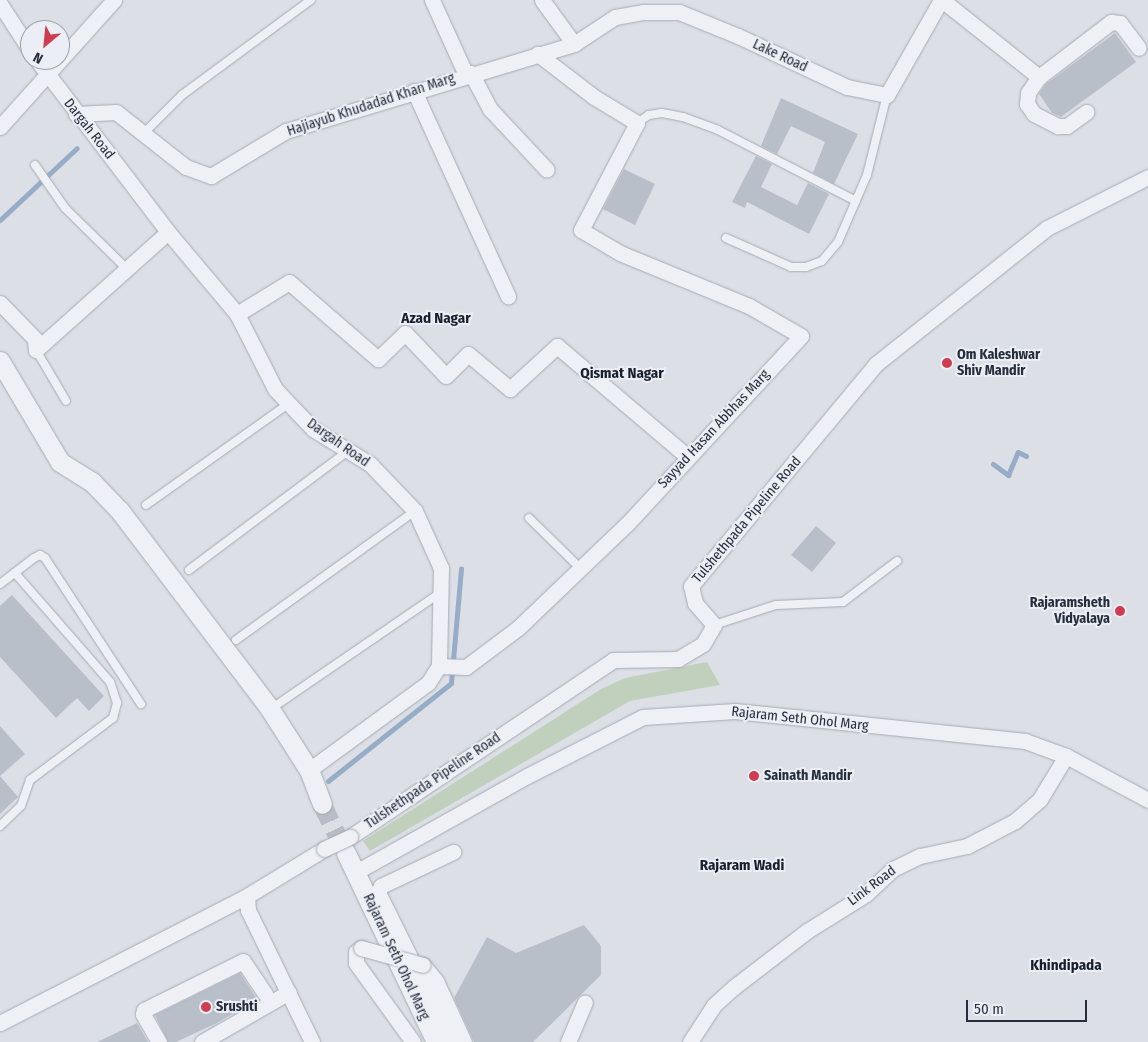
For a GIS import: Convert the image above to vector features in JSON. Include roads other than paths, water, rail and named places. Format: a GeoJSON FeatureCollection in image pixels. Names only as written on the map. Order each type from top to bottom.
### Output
{"type":"FeatureCollection","features":[{"type":"Feature","properties":{"kind":"street"},"geometry":{"type":"LineString","coordinates":[[0,126],[48,76],[114,0]]}},
{"type":"Feature","properties":{"kind":"street"},"geometry":{"type":"LineString","coordinates":[[432,0],[469,74],[490,109],[547,170]]}},
{"type":"Feature","properties":{"kind":"street"},"geometry":{"type":"LineString","coordinates":[[542,0],[574,44]]}},
{"type":"Feature","properties":{"kind":"street"},"geometry":{"type":"LineString","coordinates":[[887,94],[942,0],[1039,77]]}},
{"type":"Feature","properties":{"kind":"street"},"geometry":{"type":"LineString","coordinates":[[0,4],[20,35]]}},
{"type":"Feature","properties":{"kind":"street","name":"Lake Road"},"geometry":{"type":"LineString","coordinates":[[574,44],[615,17],[646,6],[683,6],[738,36],[847,87],[887,94]]}},
{"type":"Feature","properties":{"kind":"street"},"geometry":{"type":"LineString","coordinates":[[1086,112],[1067,126],[1058,126],[1034,114],[1027,104],[1028,93],[1039,77],[1111,22],[1120,23],[1139,48]]}},
{"type":"Feature","properties":{"kind":"street","name":"Hajiayub Khudadad Khan Marg"},"geometry":{"type":"LineString","coordinates":[[76,114],[116,112],[186,167],[211,176],[286,131],[469,74],[574,44]]}},
{"type":"Feature","properties":{"kind":"street"},"geometry":{"type":"LineString","coordinates":[[538,54],[594,97],[637,123]]}},
{"type":"Feature","properties":{"kind":"street","name":"Dargah Road"},"geometry":{"type":"LineString","coordinates":[[44,70],[168,232],[237,314],[258,361],[288,404],[313,429],[370,464],[415,511],[441,568],[442,666]]}},
{"type":"Feature","properties":{"kind":"street"},"geometry":{"type":"LineString","coordinates":[[414,91],[508,296]]}},
{"type":"Feature","properties":{"kind":"street","name":"Sayyad Hasan Abbhas Marg"},"geometry":{"type":"LineString","coordinates":[[442,666],[466,667],[518,628],[628,524],[801,336],[749,306],[620,253],[580,230],[637,123]]}},
{"type":"Feature","properties":{"kind":"street","name":"Tulshethpada Pipeline Road"},"geometry":{"type":"LineString","coordinates":[[0,1024],[247,896],[324,849],[348,845],[613,660],[678,659],[703,644],[714,625],[695,603],[691,586],[876,364],[1047,228],[1148,177]]}},
{"type":"Feature","properties":{"kind":"street"},"geometry":{"type":"LineString","coordinates":[[36,350],[168,232]]}},
{"type":"Feature","properties":{"kind":"street"},"geometry":{"type":"LineString","coordinates":[[237,314],[288,282],[378,359],[405,333],[446,376],[468,354],[510,389],[557,346],[688,457]]}},
{"type":"Feature","properties":{"kind":"street"},"geometry":{"type":"LineString","coordinates":[[0,303],[35,339],[36,350]]}},
{"type":"Feature","properties":{"kind":"street"},"geometry":{"type":"LineString","coordinates":[[0,361],[60,462],[92,482],[120,511],[268,706],[309,770],[322,804]]}},
{"type":"Feature","properties":{"kind":"street"},"geometry":{"type":"LineString","coordinates":[[309,770],[428,683],[442,666]]}},
{"type":"Feature","properties":{"kind":"street","name":"Rajaram Seth Ohol Marg"},"geometry":{"type":"LineString","coordinates":[[356,872],[643,716],[734,711],[870,727],[978,734],[1025,741],[1066,756],[1148,800]]}},
{"type":"Feature","properties":{"kind":"street","name":"Link Road"},"geometry":{"type":"LineString","coordinates":[[690,1042],[714,1005],[734,988],[807,931],[866,894],[894,869],[920,856],[967,846],[1014,821],[1040,799],[1066,756]]}},
{"type":"Feature","properties":{"kind":"street","name":"Rajaram Seth Ohol Marg"},"geometry":{"type":"LineString","coordinates":[[348,845],[356,872],[436,1042]]}},
{"type":"Feature","properties":{"kind":"street"},"geometry":{"type":"LineString","coordinates":[[452,1042],[378,892],[381,886],[453,852]]}},
{"type":"Feature","properties":{"kind":"street"},"geometry":{"type":"LineString","coordinates":[[381,857],[393,880]]}},
{"type":"Feature","properties":{"kind":"street"},"geometry":{"type":"LineString","coordinates":[[247,896],[248,910],[312,1042]]}},
{"type":"Feature","properties":{"kind":"street","name":"Rajaram Seth Ohol Marg"},"geometry":{"type":"LineString","coordinates":[[413,1042],[356,963],[356,952],[361,948],[423,965],[436,981],[464,1042]]}},
{"type":"Feature","properties":{"kind":"street"},"geometry":{"type":"LineString","coordinates":[[159,1042],[143,1014],[144,1010],[243,961],[265,994]]}},
{"type":"Feature","properties":{"kind":"street"},"geometry":{"type":"LineString","coordinates":[[202,1042],[288,992]]}},
{"type":"Feature","properties":{"kind":"street"},"geometry":{"type":"LineString","coordinates":[[568,1042],[585,1002]]}},
{"type":"Feature","properties":{"kind":"lane"},"geometry":{"type":"LineString","coordinates":[[144,133],[182,95],[312,0]]}},
{"type":"Feature","properties":{"kind":"lane"},"geometry":{"type":"LineString","coordinates":[[726,238],[776,262],[791,267],[806,267],[822,261],[838,242],[868,175],[887,94]]}},
{"type":"Feature","properties":{"kind":"lane"},"geometry":{"type":"LineString","coordinates":[[637,123],[649,115],[662,113],[683,117],[718,130],[856,201]]}},
{"type":"Feature","properties":{"kind":"lane"},"geometry":{"type":"LineString","coordinates":[[35,165],[65,208],[126,268]]}},
{"type":"Feature","properties":{"kind":"lane"},"geometry":{"type":"LineString","coordinates":[[36,350],[66,401]]}},
{"type":"Feature","properties":{"kind":"lane"},"geometry":{"type":"LineString","coordinates":[[146,505],[288,404]]}},
{"type":"Feature","properties":{"kind":"lane"},"geometry":{"type":"LineString","coordinates":[[189,570],[348,451]]}},
{"type":"Feature","properties":{"kind":"lane"},"geometry":{"type":"LineString","coordinates":[[236,640],[415,511]]}},
{"type":"Feature","properties":{"kind":"lane"},"geometry":{"type":"LineString","coordinates":[[529,518],[581,569]]}},
{"type":"Feature","properties":{"kind":"lane"},"geometry":{"type":"LineString","coordinates":[[0,584],[40,555],[45,558],[141,704]]}},
{"type":"Feature","properties":{"kind":"lane"},"geometry":{"type":"LineString","coordinates":[[714,625],[776,605],[843,602],[897,561]]}},
{"type":"Feature","properties":{"kind":"lane"},"geometry":{"type":"LineString","coordinates":[[0,826],[21,806],[30,780],[113,718],[117,704],[110,682],[15,573]]}},
{"type":"Feature","properties":{"kind":"lane"},"geometry":{"type":"LineString","coordinates":[[278,704],[440,593]]}},
{"type":"Feature","properties":{"kind":"waterway"},"geometry":{"type":"LineString","coordinates":[[0,220],[77,148]]}},
{"type":"Feature","properties":{"kind":"waterway"},"geometry":{"type":"LineString","coordinates":[[993,464],[1008,475],[1018,452],[1026,456]]}},
{"type":"Feature","properties":{"kind":"waterway"},"geometry":{"type":"LineString","coordinates":[[328,781],[451,683],[461,568]]}},
{"type":"Feature","properties":{"kind":"tunnel"},"geometry":{"type":"LineString","coordinates":[[322,804],[346,853]]}},
{"type":"Feature","properties":{"kind":"place","name":"Om Kaleshwar Shiv Mandir"},"geometry":{"type":"Point","coordinates":[947,363]}},
{"type":"Feature","properties":{"kind":"place","name":"Rajaramsheth Vidyalaya"},"geometry":{"type":"Point","coordinates":[1120,611]}},
{"type":"Feature","properties":{"kind":"place","name":"Sainath Mandir"},"geometry":{"type":"Point","coordinates":[754,776]}},
{"type":"Feature","properties":{"kind":"place","name":"Srushti"},"geometry":{"type":"Point","coordinates":[206,1007]}},
{"type":"Feature","properties":{"kind":"district","name":"Azad Nagar"},"geometry":{"type":"Point","coordinates":[436,319]}},
{"type":"Feature","properties":{"kind":"district","name":"Qismat Nagar"},"geometry":{"type":"Point","coordinates":[622,374]}},
{"type":"Feature","properties":{"kind":"district","name":"Rajaram Wadi"},"geometry":{"type":"Point","coordinates":[742,866]}},
{"type":"Feature","properties":{"kind":"district","name":"Khindipada"},"geometry":{"type":"Point","coordinates":[1066,966]}}]}
